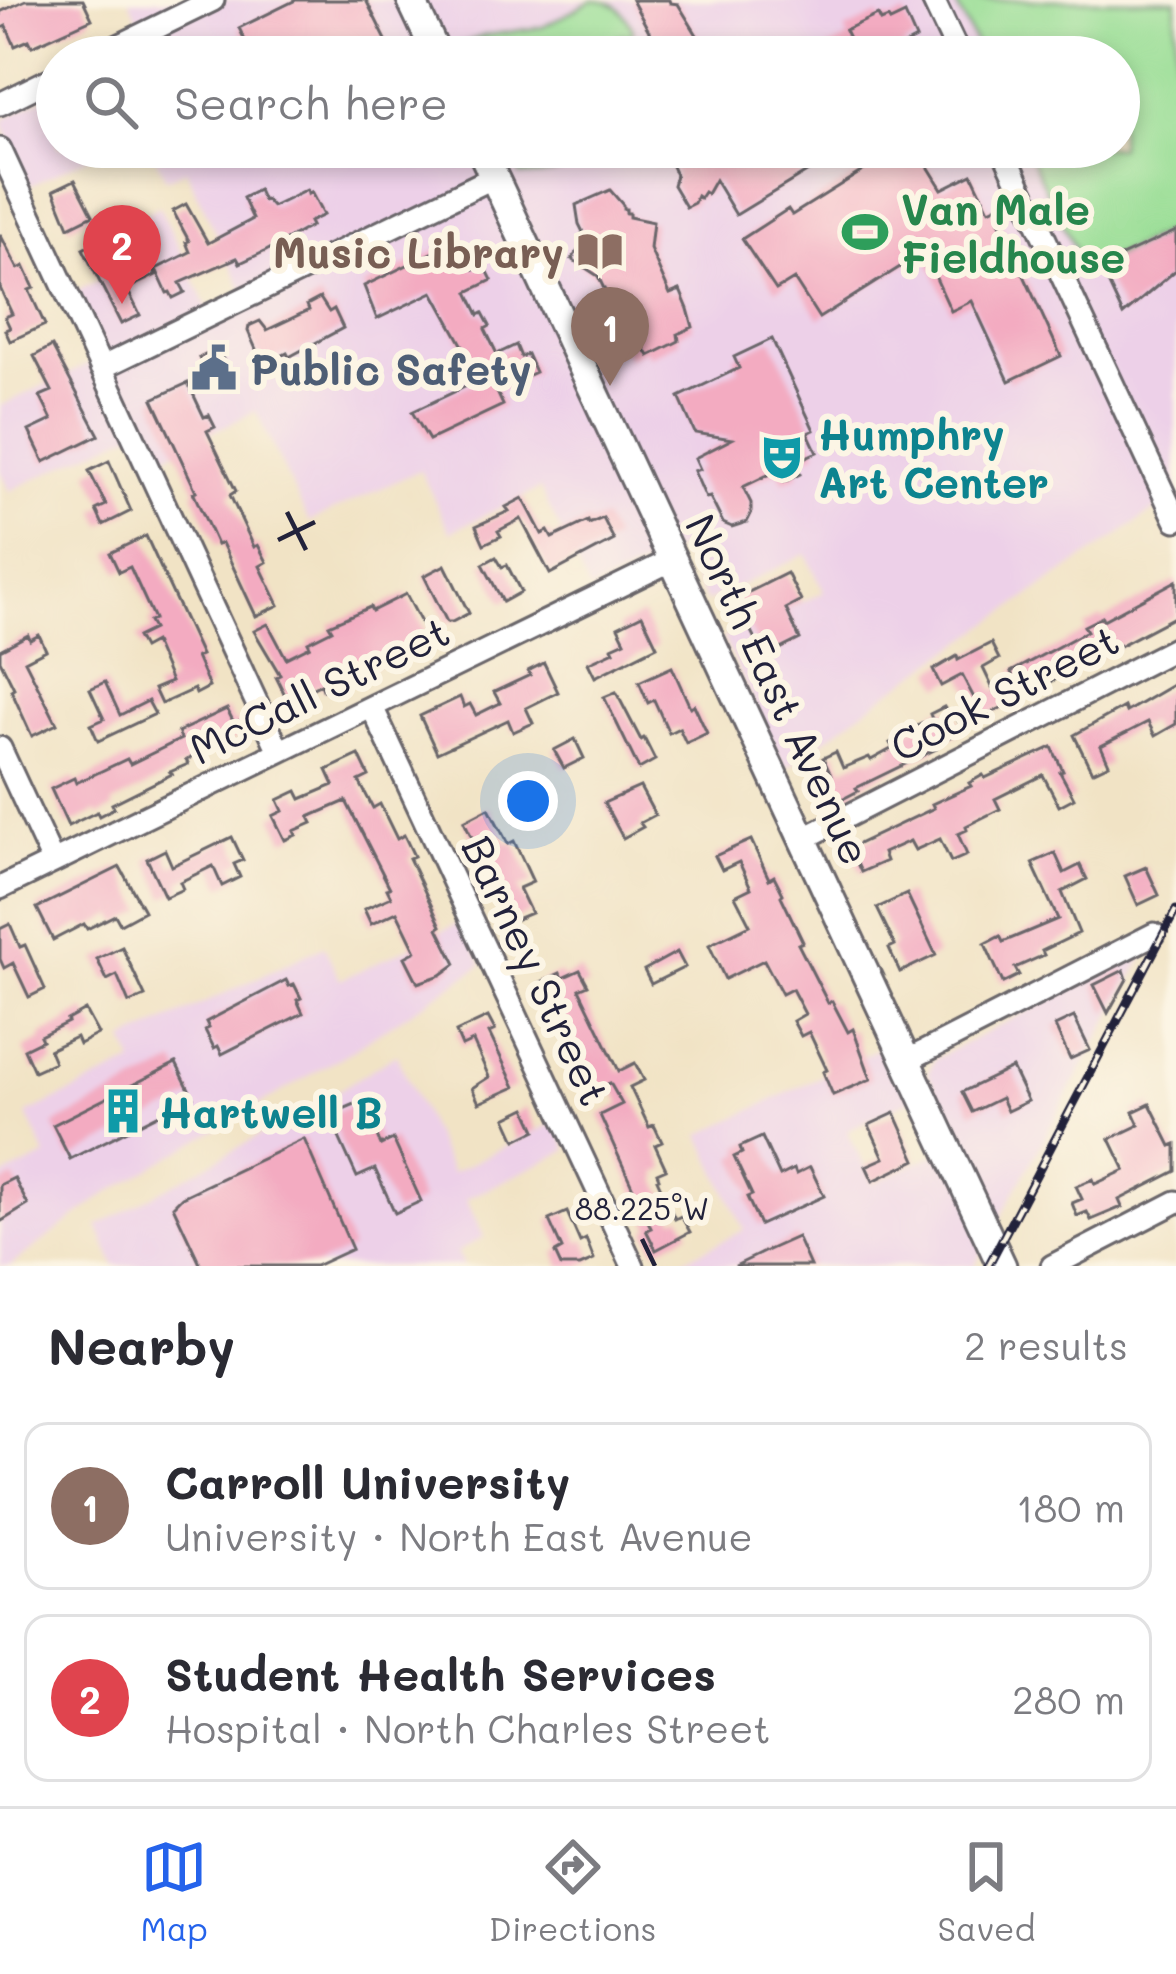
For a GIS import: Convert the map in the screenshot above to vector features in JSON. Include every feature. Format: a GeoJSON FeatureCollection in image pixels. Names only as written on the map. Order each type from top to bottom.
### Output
{"type":"FeatureCollection","features":[{"type":"Feature","properties":{"kind":"main road"},"geometry":{"type":"LineString","coordinates":[[411,0],[428,36]]}},
{"type":"Feature","properties":{"kind":"main road","name":"North East Avenue"},"geometry":{"type":"LineString","coordinates":[[490,168],[1002,1266]]}},
{"type":"Feature","properties":{"kind":"street"},"geometry":{"type":"LineString","coordinates":[[139,36],[213,0]]}},
{"type":"Feature","properties":{"kind":"street"},"geometry":{"type":"LineString","coordinates":[[933,0],[950,36]]}},
{"type":"Feature","properties":{"kind":"street"},"geometry":{"type":"LineString","coordinates":[[0,104],[36,86]]}},
{"type":"Feature","properties":{"kind":"street"},"geometry":{"type":"LineString","coordinates":[[0,149],[279,752]]}},
{"type":"Feature","properties":{"kind":"street"},"geometry":{"type":"LineString","coordinates":[[1012,168],[1176,520]]}},
{"type":"Feature","properties":{"kind":"street"},"geometry":{"type":"LineString","coordinates":[[101,368],[494,177]]}},
{"type":"Feature","properties":{"kind":"street","name":"McCall Street"},"geometry":{"type":"LineString","coordinates":[[0,888],[672,560]]}},
{"type":"Feature","properties":{"kind":"street","name":"Cook Street"},"geometry":{"type":"LineString","coordinates":[[803,839],[1176,648]]}},
{"type":"Feature","properties":{"kind":"street","name":"Barney Street"},"geometry":{"type":"LineString","coordinates":[[372,707],[633,1266]]}},
{"type":"Feature","properties":{"kind":"street"},"geometry":{"type":"LineString","coordinates":[[0,748],[53,862]]}},
{"type":"Feature","properties":{"kind":"street"},"geometry":{"type":"LineString","coordinates":[[906,1060],[1154,934]]}},
{"type":"Feature","properties":{"kind":"street"},"geometry":{"type":"LineString","coordinates":[[1052,1266],[1176,1202]]}},
{"type":"Feature","properties":{"kind":"shaded area"},"geometry":{"type":"Polygon","coordinates":[[[129,0],[1176,0],[1176,496],[785,769],[723,638],[824,592],[806,554],[706,602],[680,548],[590,591],[540,489],[450,532],[420,470],[309,522],[256,411],[155,460],[140,429],[10,491],[0,471],[0,406],[106,356],[77,291],[146,256],[129,222],[159,206],[216,325],[251,307],[186,170],[166,179],[160,168],[1140,168],[1140,36],[146,36],[129,0]]]}},
{"type":"Feature","properties":{"kind":"shaded area"},"geometry":{"type":"Polygon","coordinates":[[[36,102],[36,168],[66,168],[30,186],[2,123],[36,102]]]}},
{"type":"Feature","properties":{"kind":"shaded area"},"geometry":{"type":"Polygon","coordinates":[[[463,921],[482,965],[351,1051],[102,1197],[10,1266],[0,1266],[0,1178],[46,1156],[27,1114],[134,1063],[125,1041],[324,946],[340,980],[463,921]]]}},
{"type":"Feature","properties":{"kind":"shaded area"},"geometry":{"type":"Polygon","coordinates":[[[1148,949],[974,1266],[670,1266],[744,1230],[701,1135],[887,1044],[912,1099],[847,1130],[873,1184],[959,1143],[928,1073],[935,1059],[1148,949]]]}},
{"type":"Feature","properties":{"kind":"shaded area"},"geometry":{"type":"Polygon","coordinates":[[[396,1054],[451,1173],[555,1122],[568,1150],[466,1199],[484,1237],[457,1252],[463,1266],[115,1266],[98,1226],[322,1101],[396,1054]]]}},
{"type":"Feature","properties":{"kind":"green space"},"geometry":{"type":"Polygon","coordinates":[[[593,0],[618,7],[633,29],[632,35],[620,36],[484,36],[543,27],[593,0]]]}},
{"type":"Feature","properties":{"kind":"green space"},"geometry":{"type":"Polygon","coordinates":[[[954,0],[1176,0],[1176,227],[1085,270],[1035,168],[1140,168],[1140,36],[972,36],[954,0]]]}},
{"type":"Feature","properties":{"kind":"green space"},"geometry":{"type":"Polygon","coordinates":[[[517,168],[568,168],[544,175],[520,175],[517,168]]]}},
{"type":"Feature","properties":{"kind":"building"},"geometry":{"type":"Polygon","coordinates":[[[26,0],[83,0],[92,19],[54,36],[36,36],[32,46],[29,40],[15,46],[6,26],[0,29],[0,12],[26,0]]]}},
{"type":"Feature","properties":{"kind":"building"},"geometry":{"type":"Polygon","coordinates":[[[296,0],[366,0],[384,36],[243,36],[239,28],[296,0]]]}},
{"type":"Feature","properties":{"kind":"building"},"geometry":{"type":"Polygon","coordinates":[[[632,0],[678,4],[698,36],[652,36],[632,0]]]}},
{"type":"Feature","properties":{"kind":"building"},"geometry":{"type":"Polygon","coordinates":[[[905,14],[915,36],[848,36],[845,30],[878,15],[881,21],[905,14]]]}},
{"type":"Feature","properties":{"kind":"building"},"geometry":{"type":"Polygon","coordinates":[[[673,168],[813,168],[736,215],[715,180],[707,194],[686,207],[673,185],[673,168]]]}},
{"type":"Feature","properties":{"kind":"building","name":"Van Male Fieldhouse"},"geometry":{"type":"Polygon","coordinates":[[[867,168],[929,168],[942,189],[972,174],[989,210],[1000,205],[1006,217],[999,221],[1061,356],[1009,381],[972,301],[951,311],[924,252],[819,318],[794,279],[776,290],[742,239],[788,209],[792,215],[867,168]]]}},
{"type":"Feature","properties":{"kind":"building"},"geometry":{"type":"Polygon","coordinates":[[[75,180],[93,215],[69,227],[54,190],[75,180]]]}},
{"type":"Feature","properties":{"kind":"building"},"geometry":{"type":"Polygon","coordinates":[[[258,190],[272,207],[307,190],[323,215],[266,251],[180,283],[185,292],[173,298],[167,293],[156,269],[190,252],[173,211],[186,204],[208,243],[253,219],[243,198],[258,190]]]}},
{"type":"Feature","properties":{"kind":"building"},"geometry":{"type":"Polygon","coordinates":[[[610,190],[629,217],[653,222],[650,249],[670,294],[680,290],[693,327],[678,334],[679,341],[649,356],[645,349],[628,358],[609,324],[618,318],[598,276],[572,259],[586,239],[581,236],[576,205],[610,190]]]}},
{"type":"Feature","properties":{"kind":"building"},"geometry":{"type":"Polygon","coordinates":[[[133,223],[141,238],[117,251],[128,273],[150,262],[156,275],[127,289],[140,315],[121,324],[83,249],[133,223]]]}},
{"type":"Feature","properties":{"kind":"building"},"geometry":{"type":"Polygon","coordinates":[[[1176,231],[1176,270],[1123,315],[1100,266],[1176,231]]]}},
{"type":"Feature","properties":{"kind":"building"},"geometry":{"type":"Polygon","coordinates":[[[0,234],[18,269],[24,266],[45,325],[10,341],[5,317],[12,314],[0,288],[0,234]]]}},
{"type":"Feature","properties":{"kind":"building"},"geometry":{"type":"Polygon","coordinates":[[[455,242],[464,260],[469,258],[474,269],[484,264],[492,280],[468,292],[490,326],[485,329],[497,354],[516,345],[521,357],[527,354],[535,372],[496,390],[503,405],[429,440],[412,412],[475,382],[463,346],[433,292],[377,319],[364,286],[455,242]]]}},
{"type":"Feature","properties":{"kind":"building"},"geometry":{"type":"Polygon","coordinates":[[[320,298],[329,312],[334,309],[343,328],[289,357],[287,353],[263,365],[249,326],[260,321],[267,330],[309,310],[307,305],[320,298]]]}},
{"type":"Feature","properties":{"kind":"building"},"geometry":{"type":"Polygon","coordinates":[[[772,339],[814,430],[808,433],[817,452],[795,462],[800,474],[784,482],[778,470],[743,487],[751,514],[747,522],[732,527],[723,523],[710,497],[706,498],[694,471],[700,469],[695,458],[732,439],[695,433],[679,397],[739,368],[734,357],[772,339]]]}},
{"type":"Feature","properties":{"kind":"building"},"geometry":{"type":"Polygon","coordinates":[[[52,346],[99,435],[44,462],[29,431],[52,420],[40,396],[52,391],[34,356],[52,346]]]}},
{"type":"Feature","properties":{"kind":"building","name":"Public Safety"},"geometry":{"type":"Polygon","coordinates":[[[218,349],[229,372],[210,381],[199,358],[218,349]]]}},
{"type":"Feature","properties":{"kind":"building"},"geometry":{"type":"Polygon","coordinates":[[[188,383],[204,417],[209,415],[215,427],[207,431],[236,491],[230,495],[254,547],[258,545],[267,562],[260,566],[279,605],[256,616],[222,543],[217,545],[153,399],[188,383]]]}},
{"type":"Feature","properties":{"kind":"building"},"geometry":{"type":"Polygon","coordinates":[[[109,461],[131,511],[103,525],[96,510],[106,505],[89,471],[109,461]]]}},
{"type":"Feature","properties":{"kind":"building"},"geometry":{"type":"Polygon","coordinates":[[[523,498],[542,534],[548,531],[552,538],[603,518],[614,540],[550,574],[521,519],[484,544],[476,526],[509,511],[506,507],[523,498]]]}},
{"type":"Feature","properties":{"kind":"building"},"geometry":{"type":"Polygon","coordinates":[[[146,536],[201,655],[196,657],[209,687],[161,704],[154,689],[171,682],[154,642],[143,648],[137,637],[153,629],[149,622],[154,619],[130,567],[119,572],[110,553],[146,536]]]}},
{"type":"Feature","properties":{"kind":"building"},"geometry":{"type":"Polygon","coordinates":[[[496,557],[502,567],[507,565],[521,592],[503,602],[483,564],[496,557]]]}},
{"type":"Feature","properties":{"kind":"building"},"geometry":{"type":"Polygon","coordinates":[[[445,565],[469,613],[452,622],[447,622],[424,576],[445,565]]]}},
{"type":"Feature","properties":{"kind":"building"},"geometry":{"type":"Polygon","coordinates":[[[787,573],[801,601],[786,609],[800,639],[760,659],[735,599],[787,573]]]}},
{"type":"Feature","properties":{"kind":"building"},"geometry":{"type":"Polygon","coordinates":[[[1176,581],[1176,616],[984,717],[962,675],[941,686],[933,670],[991,643],[999,659],[983,668],[994,691],[1015,681],[1011,672],[1087,631],[1084,626],[1176,581]]]}},
{"type":"Feature","properties":{"kind":"building"},"geometry":{"type":"Polygon","coordinates":[[[406,594],[426,632],[390,651],[393,657],[288,701],[276,677],[280,675],[254,631],[268,624],[286,658],[332,630],[329,625],[406,594]]]}},
{"type":"Feature","properties":{"kind":"building"},"geometry":{"type":"Polygon","coordinates":[[[642,615],[657,646],[595,677],[588,663],[614,651],[612,647],[625,641],[618,627],[642,615]]]}},
{"type":"Feature","properties":{"kind":"building"},"geometry":{"type":"Polygon","coordinates":[[[28,635],[30,640],[39,635],[46,650],[25,661],[57,724],[32,736],[0,660],[0,650],[28,635]]]}},
{"type":"Feature","properties":{"kind":"building"},"geometry":{"type":"Polygon","coordinates":[[[544,663],[558,692],[526,708],[533,723],[513,732],[508,720],[437,753],[420,716],[460,697],[464,707],[470,704],[476,715],[500,703],[494,692],[544,663]]]}},
{"type":"Feature","properties":{"kind":"building"},"geometry":{"type":"Polygon","coordinates":[[[672,667],[707,733],[686,743],[679,728],[669,733],[654,700],[648,703],[639,682],[672,667]]]}},
{"type":"Feature","properties":{"kind":"building"},"geometry":{"type":"Polygon","coordinates":[[[105,682],[120,715],[148,701],[155,714],[98,741],[91,725],[104,719],[90,689],[105,682]]]}},
{"type":"Feature","properties":{"kind":"building"},"geometry":{"type":"Polygon","coordinates":[[[1176,683],[1176,724],[1155,736],[1148,722],[1101,746],[1109,764],[1092,772],[1074,735],[1176,683]]]}},
{"type":"Feature","properties":{"kind":"building"},"geometry":{"type":"Polygon","coordinates":[[[616,692],[655,760],[639,769],[604,697],[616,692]]]}},
{"type":"Feature","properties":{"kind":"building"},"geometry":{"type":"Polygon","coordinates":[[[944,707],[948,713],[953,710],[963,730],[835,803],[823,781],[832,777],[823,758],[836,752],[843,768],[871,760],[944,707]]]}},
{"type":"Feature","properties":{"kind":"building"},"geometry":{"type":"Polygon","coordinates":[[[227,709],[246,734],[186,760],[188,764],[112,804],[114,808],[99,816],[97,812],[68,826],[51,789],[127,759],[130,764],[181,739],[178,732],[227,709]]]}},
{"type":"Feature","properties":{"kind":"building"},"geometry":{"type":"Polygon","coordinates":[[[575,739],[584,758],[564,768],[554,750],[575,739]]]}},
{"type":"Feature","properties":{"kind":"building"},"geometry":{"type":"Polygon","coordinates":[[[1052,747],[1074,798],[1059,806],[1043,775],[995,799],[1000,809],[958,834],[967,855],[951,862],[940,839],[915,850],[910,841],[883,853],[886,861],[861,872],[850,848],[934,808],[932,804],[971,786],[983,775],[1052,747]]]}},
{"type":"Feature","properties":{"kind":"building"},"geometry":{"type":"Polygon","coordinates":[[[359,755],[369,776],[359,781],[373,808],[380,804],[397,839],[404,835],[414,856],[409,858],[456,964],[418,983],[405,957],[416,951],[397,912],[371,924],[364,909],[391,897],[390,888],[346,801],[309,817],[312,823],[285,840],[273,816],[283,811],[278,800],[297,791],[301,799],[334,785],[327,770],[359,755]]]}},
{"type":"Feature","properties":{"kind":"building"},"geometry":{"type":"Polygon","coordinates":[[[640,787],[655,815],[623,838],[604,803],[640,787]]]}},
{"type":"Feature","properties":{"kind":"building"},"geometry":{"type":"Polygon","coordinates":[[[489,808],[508,844],[514,841],[533,882],[519,888],[531,913],[512,921],[464,821],[489,808]]]}},
{"type":"Feature","properties":{"kind":"building"},"geometry":{"type":"Polygon","coordinates":[[[232,837],[243,860],[234,864],[240,877],[222,886],[213,866],[180,882],[183,889],[165,897],[147,859],[165,850],[172,866],[232,837]]]}},
{"type":"Feature","properties":{"kind":"building"},"geometry":{"type":"Polygon","coordinates":[[[751,840],[769,879],[774,876],[783,894],[803,942],[798,944],[828,1003],[832,1001],[848,1032],[853,1029],[871,1079],[833,1095],[809,1032],[801,1036],[793,1021],[805,1014],[792,989],[782,994],[764,960],[725,979],[709,945],[750,925],[735,896],[751,888],[739,862],[722,870],[715,856],[751,840]]]}},
{"type":"Feature","properties":{"kind":"building"},"geometry":{"type":"Polygon","coordinates":[[[1055,853],[1064,873],[1080,865],[1087,879],[1062,892],[1079,933],[1015,968],[1019,975],[1003,983],[985,944],[1000,936],[1003,942],[1058,919],[1032,863],[1055,853]]]}},
{"type":"Feature","properties":{"kind":"building"},"geometry":{"type":"Polygon","coordinates":[[[120,867],[144,911],[120,924],[115,915],[87,929],[84,924],[53,940],[37,908],[120,867]]]}},
{"type":"Feature","properties":{"kind":"building"},"geometry":{"type":"Polygon","coordinates":[[[1146,867],[1159,895],[1138,905],[1125,876],[1146,867]]]}},
{"type":"Feature","properties":{"kind":"building"},"geometry":{"type":"Polygon","coordinates":[[[907,894],[936,955],[900,972],[889,948],[895,945],[877,908],[907,894]]]}},
{"type":"Feature","properties":{"kind":"building"},"geometry":{"type":"Polygon","coordinates":[[[10,924],[45,989],[29,997],[13,963],[4,968],[0,959],[0,929],[10,924]]]}},
{"type":"Feature","properties":{"kind":"building"},"geometry":{"type":"Polygon","coordinates":[[[122,947],[145,996],[129,1003],[117,975],[107,980],[97,959],[122,947]]]}},
{"type":"Feature","properties":{"kind":"building"},"geometry":{"type":"Polygon","coordinates":[[[677,952],[685,967],[651,984],[644,970],[677,952]]]}},
{"type":"Feature","properties":{"kind":"building"},"geometry":{"type":"Polygon","coordinates":[[[580,970],[588,985],[579,989],[619,1071],[635,1063],[644,1080],[630,1087],[649,1127],[654,1125],[662,1142],[655,1145],[666,1169],[657,1173],[657,1179],[675,1219],[681,1216],[690,1232],[656,1250],[646,1230],[651,1228],[600,1115],[622,1104],[610,1083],[592,1091],[577,1059],[571,1062],[564,1046],[569,1044],[539,983],[580,970]]]}},
{"type":"Feature","properties":{"kind":"building"},"geometry":{"type":"Polygon","coordinates":[[[1124,970],[1127,979],[1108,1013],[1094,985],[1124,970]]]}},
{"type":"Feature","properties":{"kind":"building"},"geometry":{"type":"Polygon","coordinates":[[[286,980],[289,986],[294,984],[303,1013],[222,1054],[218,1046],[214,1048],[206,1022],[286,980]]]}},
{"type":"Feature","properties":{"kind":"building"},"geometry":{"type":"Polygon","coordinates":[[[85,1010],[98,1034],[79,1044],[76,1037],[49,1050],[54,1062],[34,1071],[24,1049],[85,1010]]]}},
{"type":"Feature","properties":{"kind":"building"},"geometry":{"type":"Polygon","coordinates":[[[488,1017],[495,1030],[489,1033],[515,1087],[479,1103],[472,1088],[489,1077],[473,1041],[462,1046],[456,1032],[488,1017]]]}},
{"type":"Feature","properties":{"kind":"building"},"geometry":{"type":"Polygon","coordinates":[[[1074,1017],[1090,1050],[1070,1059],[1055,1026],[1074,1017]]]}},
{"type":"Feature","properties":{"kind":"building","name":"Hartwell B"},"geometry":{"type":"Polygon","coordinates":[[[176,1063],[193,1097],[70,1159],[53,1125],[176,1063]]]}},
{"type":"Feature","properties":{"kind":"building"},"geometry":{"type":"Polygon","coordinates":[[[1012,1068],[1028,1101],[1007,1111],[1001,1098],[972,1112],[962,1092],[1012,1068]]]}},
{"type":"Feature","properties":{"kind":"building"},"geometry":{"type":"Polygon","coordinates":[[[362,1101],[381,1145],[393,1139],[421,1201],[395,1213],[375,1169],[357,1177],[329,1115],[362,1101]]]}},
{"type":"Feature","properties":{"kind":"building"},"geometry":{"type":"Polygon","coordinates":[[[1150,1104],[1171,1146],[1176,1144],[1176,1171],[1119,1200],[1122,1207],[1091,1220],[1087,1212],[1077,1216],[1072,1203],[1082,1199],[1076,1186],[1093,1179],[1095,1184],[1125,1170],[1110,1139],[1139,1125],[1133,1112],[1150,1104]]]}},
{"type":"Feature","properties":{"kind":"building"},"geometry":{"type":"Polygon","coordinates":[[[526,1108],[536,1130],[516,1140],[506,1118],[526,1108]]]}},
{"type":"Feature","properties":{"kind":"building"},"geometry":{"type":"Polygon","coordinates":[[[895,1113],[916,1160],[873,1181],[866,1166],[884,1158],[869,1125],[895,1113]]]}},
{"type":"Feature","properties":{"kind":"building"},"geometry":{"type":"Polygon","coordinates":[[[762,1137],[780,1176],[810,1167],[824,1196],[760,1225],[734,1157],[742,1153],[740,1147],[762,1137]]]}},
{"type":"Feature","properties":{"kind":"building"},"geometry":{"type":"Polygon","coordinates":[[[304,1139],[352,1249],[315,1266],[201,1266],[173,1206],[182,1197],[304,1139]]]}},
{"type":"Feature","properties":{"kind":"building"},"geometry":{"type":"Polygon","coordinates":[[[14,1178],[28,1205],[0,1222],[0,1185],[14,1178]]]}},
{"type":"Feature","properties":{"kind":"building"},"geometry":{"type":"Polygon","coordinates":[[[567,1212],[594,1260],[580,1266],[561,1266],[555,1253],[562,1249],[549,1220],[567,1212]]]}},
{"type":"Feature","properties":{"kind":"building"},"geometry":{"type":"Polygon","coordinates":[[[797,1237],[810,1266],[735,1266],[768,1250],[797,1237]]]}},
{"type":"Feature","properties":{"kind":"railway"},"geometry":{"type":"LineString","coordinates":[[988,1266],[1176,910]]}},
{"type":"Feature","properties":{"kind":"place","name":"Van Male Fieldhouse"},"geometry":{"type":"Point","coordinates":[865,232]}},
{"type":"Feature","properties":{"kind":"place","name":"Music Library"},"geometry":{"type":"Point","coordinates":[600,251]}},
{"type":"Feature","properties":{"kind":"place","name":"Student Health Services"},"geometry":{"type":"Point","coordinates":[122,304]}},
{"type":"Feature","properties":{"kind":"place","name":"Public Safety"},"geometry":{"type":"Point","coordinates":[214,368]}},
{"type":"Feature","properties":{"kind":"place","name":"Carroll University"},"geometry":{"type":"Point","coordinates":[610,386]}},
{"type":"Feature","properties":{"kind":"place","name":"Humphry Art Center"},"geometry":{"type":"Point","coordinates":[782,457]}},
{"type":"Feature","properties":{"kind":"place","name":"Hartwell B"},"geometry":{"type":"Point","coordinates":[123,1111]}}]}
